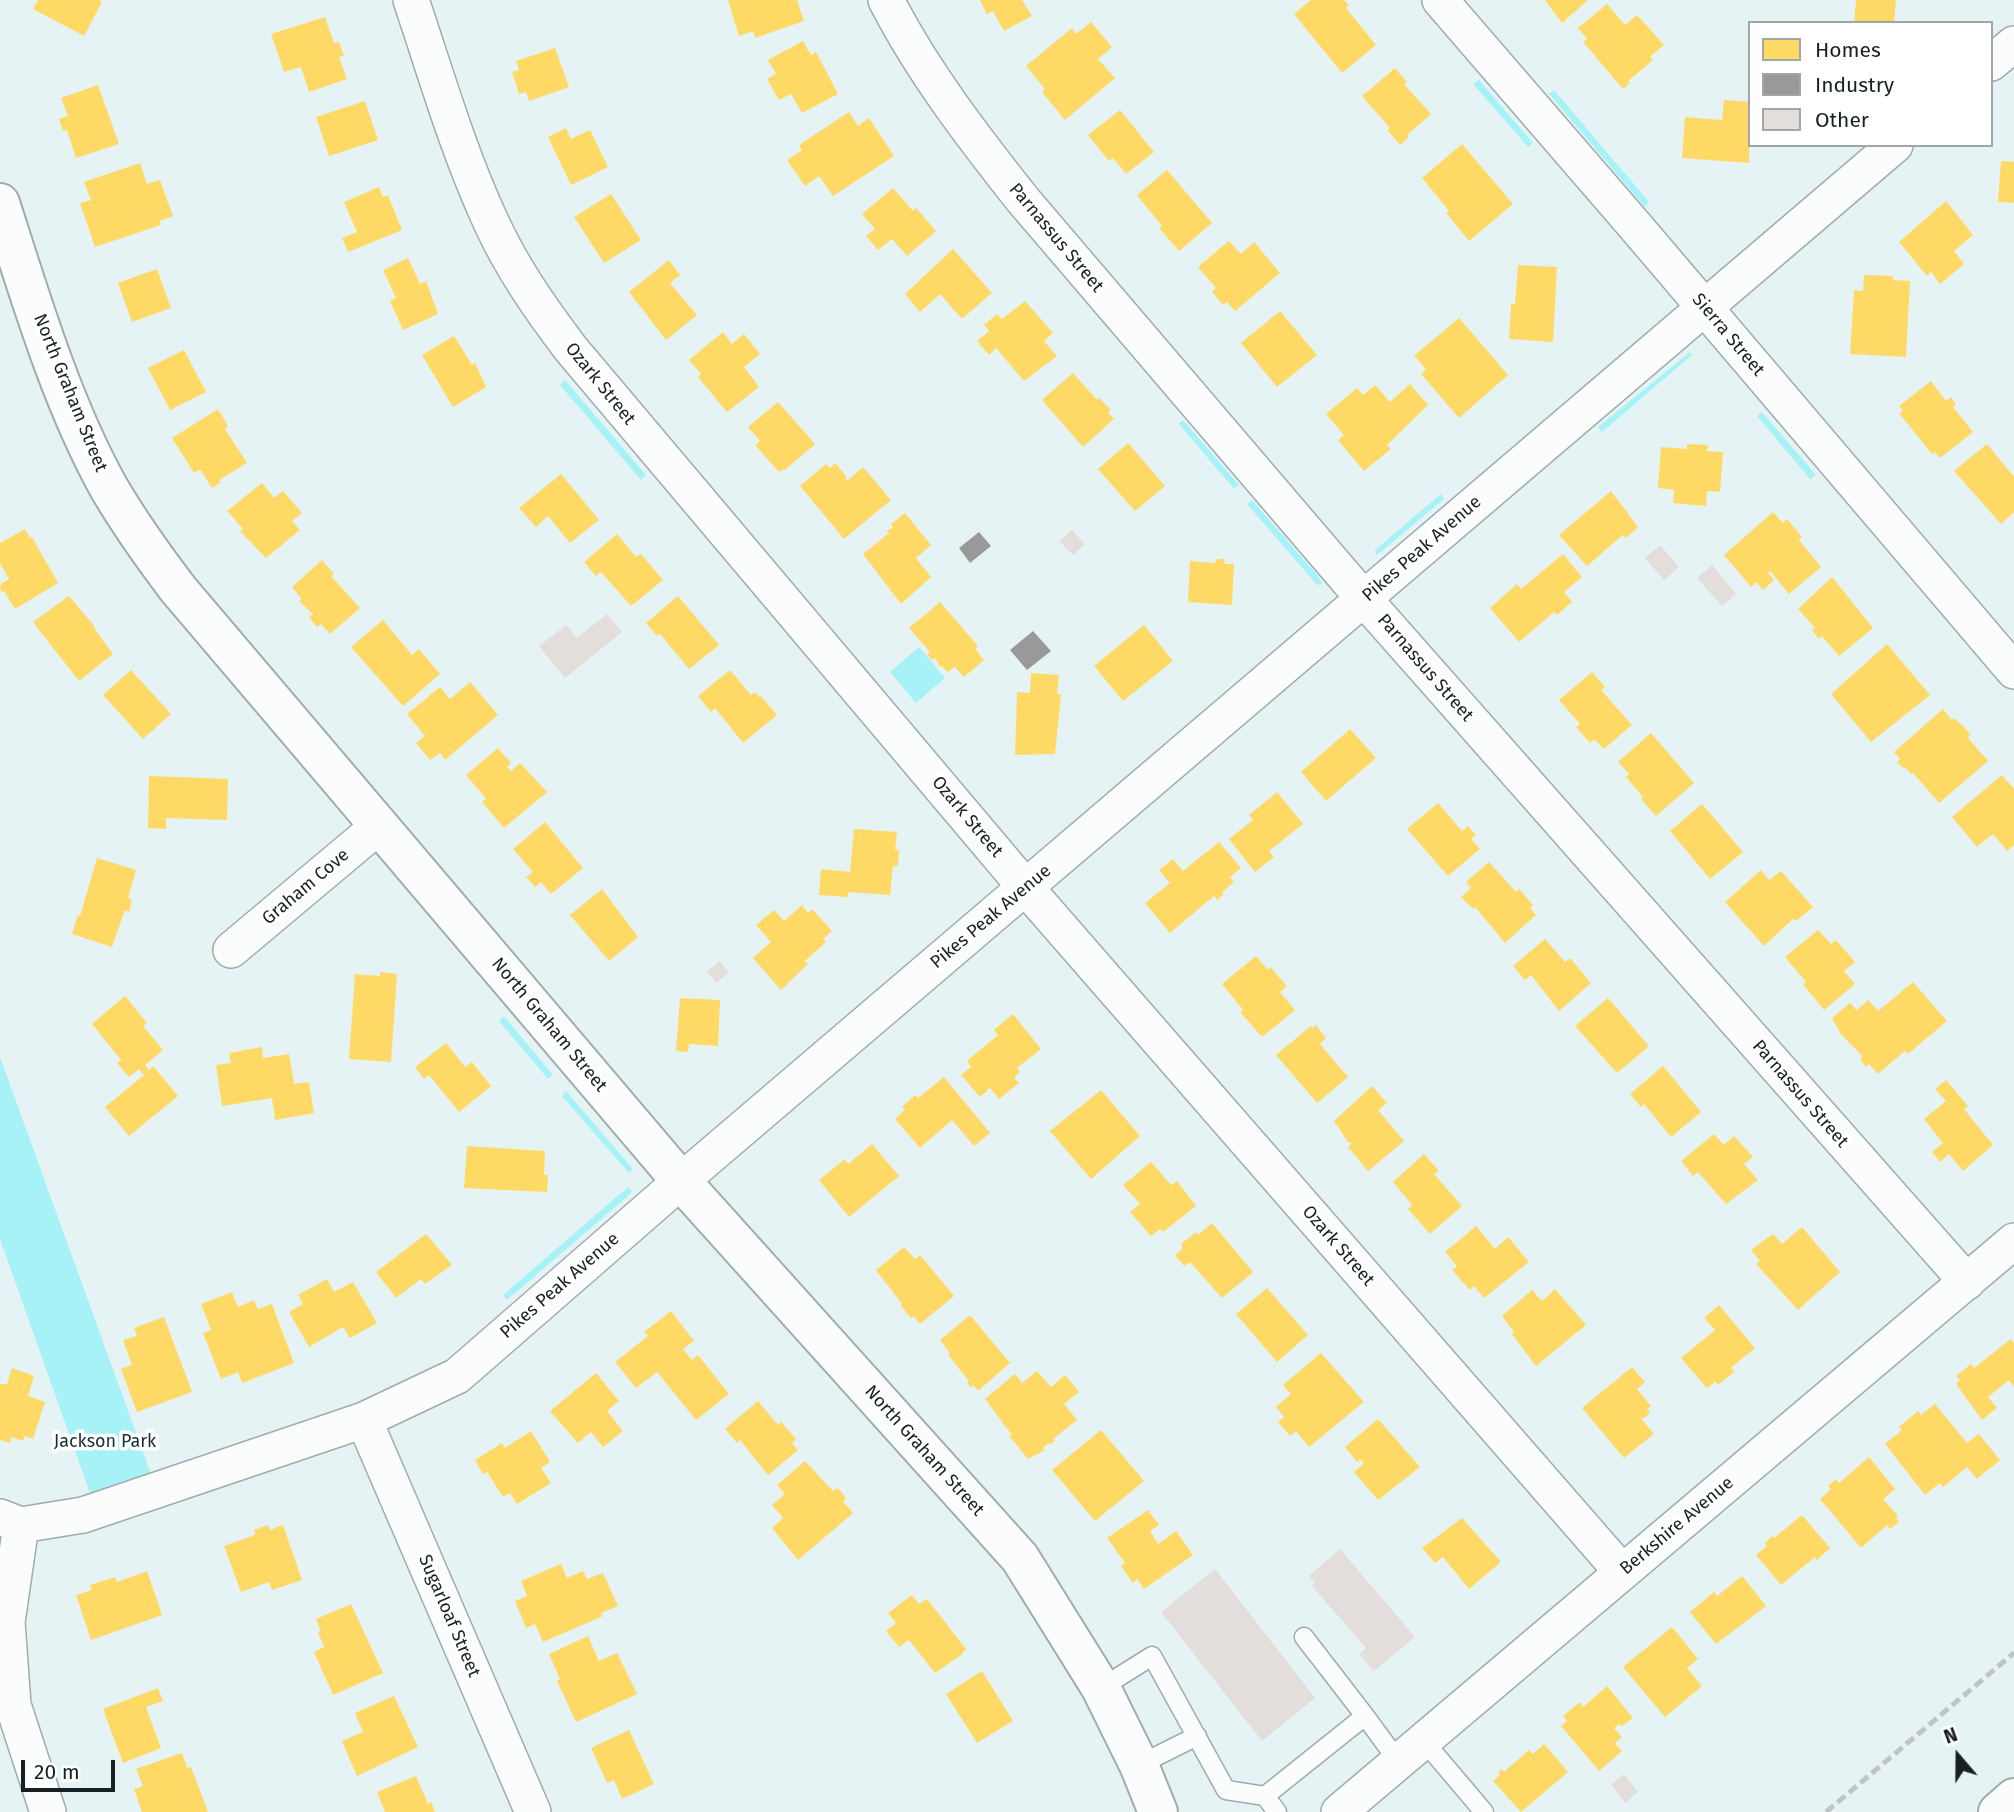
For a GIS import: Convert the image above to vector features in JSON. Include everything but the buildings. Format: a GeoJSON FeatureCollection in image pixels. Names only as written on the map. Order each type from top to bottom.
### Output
{"type":"FeatureCollection","features":[{"type":"Feature","properties":{"kind":"main road","name":"North Graham Street"},"geometry":{"type":"LineString","coordinates":[[0,203],[32,303],[82,432],[109,486],[141,540],[178,589],[681,1181],[1020,1558],[1101,1688],[1139,1765],[1158,1812]]}},
{"type":"Feature","properties":{"kind":"main road"},"geometry":{"type":"LineString","coordinates":[[1998,1812],[2014,1798]]}},
{"type":"Feature","properties":{"kind":"street","name":"Ozark Street"},"geometry":{"type":"LineString","coordinates":[[411,0],[474,184],[491,224],[530,293],[570,348],[1026,888],[1622,1572]]}},
{"type":"Feature","properties":{"kind":"street","name":"Parnassus Street"},"geometry":{"type":"LineString","coordinates":[[886,0],[899,26],[945,97],[1023,200],[1364,599],[1967,1282]]}},
{"type":"Feature","properties":{"kind":"street","name":"Sierra Street"},"geometry":{"type":"LineString","coordinates":[[1440,0],[2014,671]]}},
{"type":"Feature","properties":{"kind":"street"},"geometry":{"type":"LineString","coordinates":[[1993,61],[2014,44]]}},
{"type":"Feature","properties":{"kind":"street","name":"Pikes Peak Avenue"},"geometry":{"type":"LineString","coordinates":[[11,1521],[83,1515],[364,1420],[457,1377],[681,1181],[1893,147]]}},
{"type":"Feature","properties":{"kind":"street","name":"Graham Cove"},"geometry":{"type":"LineString","coordinates":[[231,950],[380,825]]}},
{"type":"Feature","properties":{"kind":"street","name":"Berkshire Avenue"},"geometry":{"type":"LineString","coordinates":[[1339,1812],[2014,1241]]}},
{"type":"Feature","properties":{"kind":"street","name":"Sugarloaf Street"},"geometry":{"type":"LineString","coordinates":[[364,1420],[533,1812]]}},
{"type":"Feature","properties":{"kind":"street"},"geometry":{"type":"LineString","coordinates":[[11,1521],[7,1622],[13,1705],[48,1812]]}},
{"type":"Feature","properties":{"kind":"lane"},"geometry":{"type":"LineString","coordinates":[[1304,1637],[1365,1716],[1484,1812]]}},
{"type":"Feature","properties":{"kind":"lane"},"geometry":{"type":"LineString","coordinates":[[1101,1688],[1152,1656],[1226,1790],[1265,1796],[1277,1812]]}},
{"type":"Feature","properties":{"kind":"lane"},"geometry":{"type":"LineString","coordinates":[[1265,1796],[1365,1716]]}},
{"type":"Feature","properties":{"kind":"lane"},"geometry":{"type":"LineString","coordinates":[[1139,1765],[1197,1736]]}},
{"type":"Feature","properties":{"kind":"green space"},"geometry":{"type":"Polygon","coordinates":[[[1479,80],[1533,143],[1528,147],[1473,84],[1479,80]]]}},
{"type":"Feature","properties":{"kind":"green space"},"geometry":{"type":"Polygon","coordinates":[[[1554,90],[1649,202],[1645,207],[1549,94],[1554,90]]]}},
{"type":"Feature","properties":{"kind":"green space"},"geometry":{"type":"Polygon","coordinates":[[[1690,352],[1692,355],[1602,432],[1598,427],[1690,352]]]}},
{"type":"Feature","properties":{"kind":"green space"},"geometry":{"type":"Polygon","coordinates":[[[565,380],[646,475],[641,480],[560,385],[565,380]]]}},
{"type":"Feature","properties":{"kind":"green space"},"geometry":{"type":"Polygon","coordinates":[[[1762,412],[1816,475],[1810,479],[1757,416],[1762,412]]]}},
{"type":"Feature","properties":{"kind":"green space"},"geometry":{"type":"Polygon","coordinates":[[[1183,420],[1239,485],[1234,489],[1179,424],[1183,420]]]}},
{"type":"Feature","properties":{"kind":"green space"},"geometry":{"type":"Polygon","coordinates":[[[1441,494],[1444,499],[1376,556],[1375,550],[1441,494]]]}},
{"type":"Feature","properties":{"kind":"green space"},"geometry":{"type":"Polygon","coordinates":[[[1252,500],[1322,584],[1317,585],[1247,504],[1252,500]]]}},
{"type":"Feature","properties":{"kind":"green space"},"geometry":{"type":"Polygon","coordinates":[[[919,647],[945,678],[916,703],[890,672],[919,647]]]}},
{"type":"Feature","properties":{"kind":"green space"},"geometry":{"type":"Polygon","coordinates":[[[504,1016],[553,1075],[548,1079],[499,1021],[504,1016]]]}},
{"type":"Feature","properties":{"kind":"green space","name":"Jackson Park"},"geometry":{"type":"Polygon","coordinates":[[[0,1057],[152,1477],[92,1499],[0,1239],[0,1057]]]}},
{"type":"Feature","properties":{"kind":"green space"},"geometry":{"type":"Polygon","coordinates":[[[566,1091],[633,1169],[629,1173],[562,1096],[566,1091]]]}},
{"type":"Feature","properties":{"kind":"green space"},"geometry":{"type":"Polygon","coordinates":[[[628,1187],[632,1191],[628,1196],[507,1300],[503,1295],[628,1187]]]}},
{"type":"Feature","properties":{"kind":"railway"},"geometry":{"type":"LineString","coordinates":[[1826,1812],[2014,1653]]}}]}
